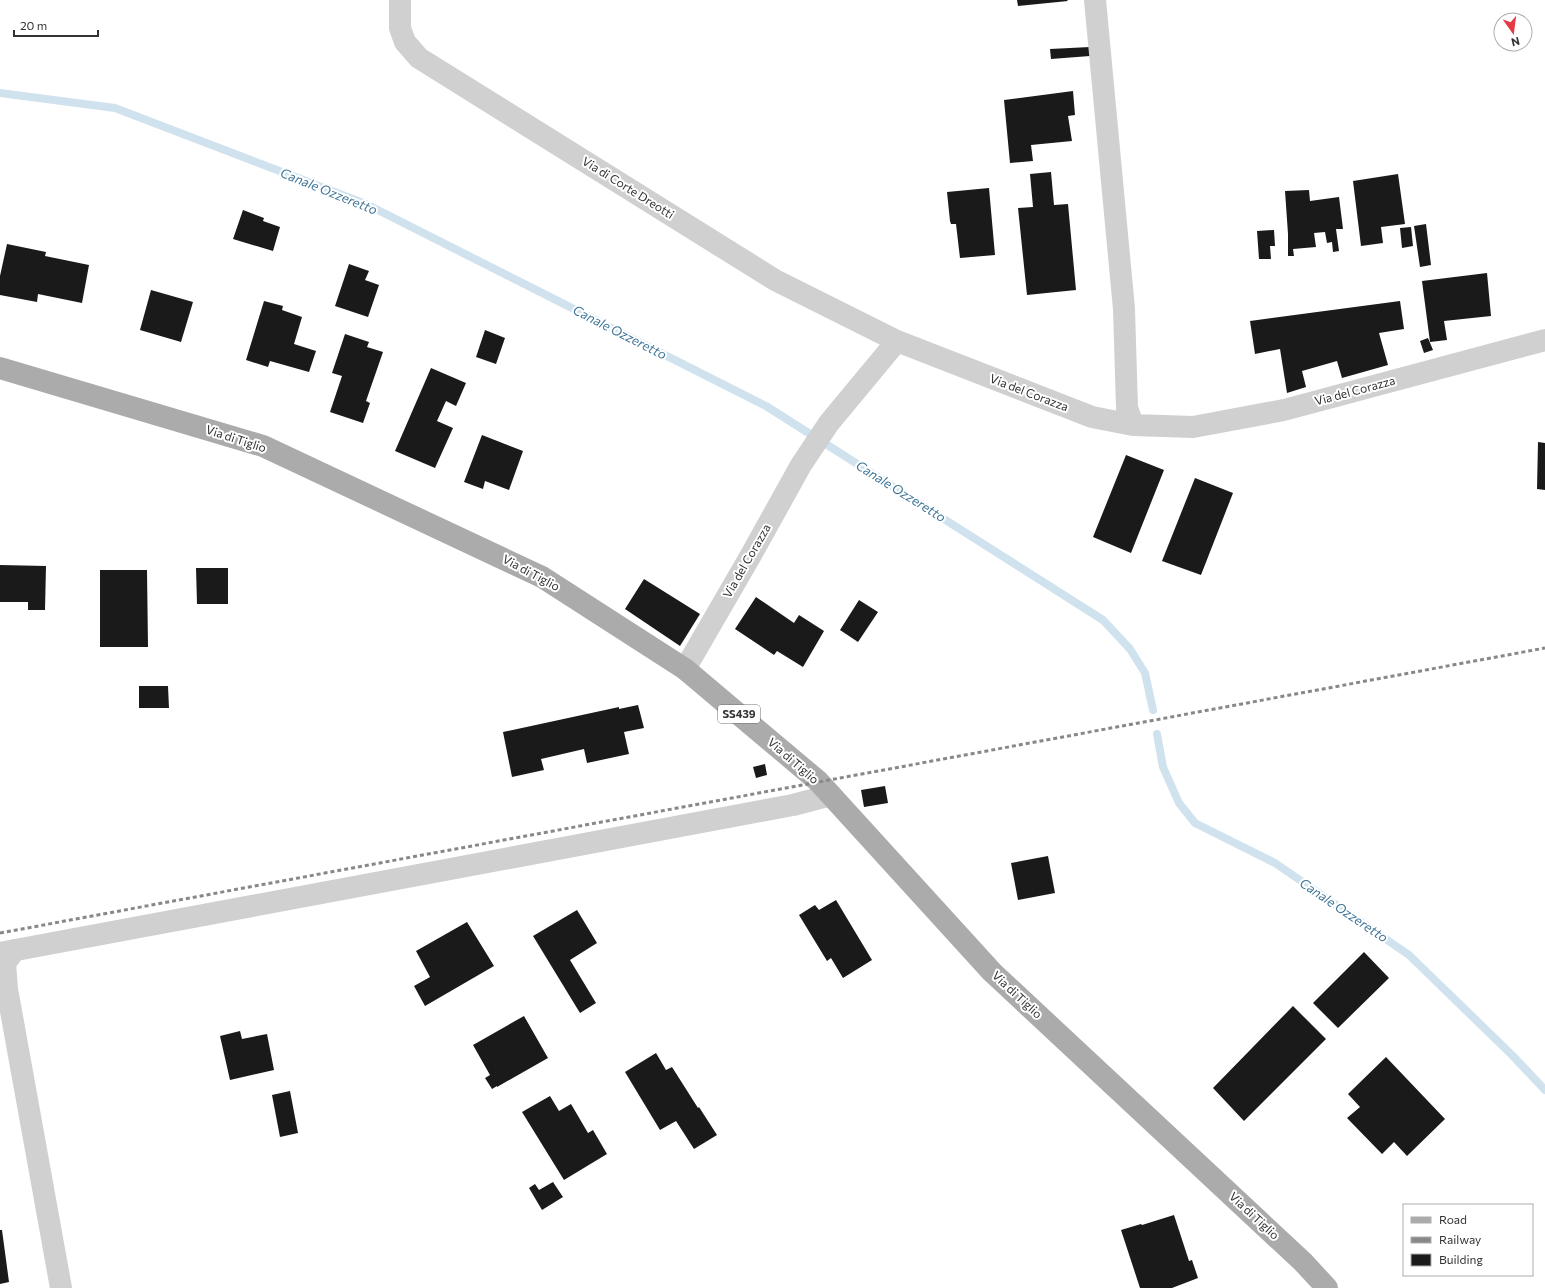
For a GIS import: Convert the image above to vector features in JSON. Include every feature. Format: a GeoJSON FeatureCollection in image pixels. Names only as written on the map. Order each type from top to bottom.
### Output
{"type":"FeatureCollection","features":[{"type":"Feature","properties":{"kind":"main road","name":"Via di Tiglio"},"geometry":{"type":"LineString","coordinates":[[0,368],[263,446],[542,577],[685,669],[818,781],[992,972],[1303,1262],[1327,1288]]}},
{"type":"Feature","properties":{"kind":"street","name":"Via di Corte Dreotti"},"geometry":{"type":"LineString","coordinates":[[400,0],[400,28],[405,42],[419,58],[775,280],[897,341]]}},
{"type":"Feature","properties":{"kind":"street"},"geometry":{"type":"LineString","coordinates":[[1095,0],[1124,309],[1127,408],[1133,425]]}},
{"type":"Feature","properties":{"kind":"street","name":"Via del Corazza"},"geometry":{"type":"LineString","coordinates":[[685,669],[801,465],[829,423],[897,341],[1092,417],[1133,425],[1193,427],[1276,412],[1545,340]]}},
{"type":"Feature","properties":{"kind":"street"},"geometry":{"type":"LineString","coordinates":[[61,1288],[7,990],[5,963],[8,952],[793,805],[831,794]]}},
{"type":"Feature","properties":{"kind":"building"},"geometry":{"type":"Polygon","coordinates":[[[1017,0],[1067,0],[1068,1],[1018,6],[1017,0]]]}},
{"type":"Feature","properties":{"kind":"building"},"geometry":{"type":"Polygon","coordinates":[[[1090,47],[1090,56],[1051,59],[1050,49],[1090,47]]]}},
{"type":"Feature","properties":{"kind":"building"},"geometry":{"type":"Polygon","coordinates":[[[1073,91],[1075,115],[1068,116],[1072,141],[1031,145],[1033,161],[1010,163],[1004,100],[1073,91]]]}},
{"type":"Feature","properties":{"kind":"building"},"geometry":{"type":"Polygon","coordinates":[[[1051,172],[1054,205],[1068,204],[1076,290],[1027,295],[1018,208],[1033,207],[1030,174],[1051,172]]]}},
{"type":"Feature","properties":{"kind":"building"},"geometry":{"type":"Polygon","coordinates":[[[1398,174],[1405,224],[1381,227],[1383,243],[1361,246],[1353,181],[1398,174]]]}},
{"type":"Feature","properties":{"kind":"building"},"geometry":{"type":"Polygon","coordinates":[[[989,188],[995,255],[960,258],[956,224],[951,224],[950,221],[947,192],[989,188]]]}},
{"type":"Feature","properties":{"kind":"building"},"geometry":{"type":"Polygon","coordinates":[[[1309,190],[1310,201],[1339,197],[1343,229],[1336,229],[1339,251],[1333,252],[1332,242],[1327,243],[1325,232],[1314,233],[1316,247],[1293,249],[1294,256],[1288,256],[1285,191],[1309,190]]]}},
{"type":"Feature","properties":{"kind":"building"},"geometry":{"type":"Polygon","coordinates":[[[243,210],[264,218],[263,221],[280,227],[273,251],[233,239],[243,210]]]}},
{"type":"Feature","properties":{"kind":"building"},"geometry":{"type":"Polygon","coordinates":[[[1426,224],[1431,265],[1420,267],[1414,226],[1426,224]]]}},
{"type":"Feature","properties":{"kind":"building"},"geometry":{"type":"Polygon","coordinates":[[[1411,227],[1413,246],[1402,248],[1400,228],[1411,227]]]}},
{"type":"Feature","properties":{"kind":"building"},"geometry":{"type":"Polygon","coordinates":[[[1274,230],[1275,246],[1270,246],[1271,259],[1259,259],[1257,231],[1274,230]]]}},
{"type":"Feature","properties":{"kind":"building"},"geometry":{"type":"Polygon","coordinates":[[[7,244],[46,252],[45,256],[89,265],[82,303],[38,294],[37,302],[0,295],[0,276],[7,244]]]}},
{"type":"Feature","properties":{"kind":"building"},"geometry":{"type":"Polygon","coordinates":[[[349,264],[369,271],[365,280],[379,285],[368,317],[335,306],[349,264]]]}},
{"type":"Feature","properties":{"kind":"building"},"geometry":{"type":"Polygon","coordinates":[[[1487,273],[1491,316],[1444,321],[1447,340],[1430,342],[1422,281],[1487,273]]]}},
{"type":"Feature","properties":{"kind":"building"},"geometry":{"type":"Polygon","coordinates":[[[151,290],[193,302],[181,342],[140,330],[151,290]]]}},
{"type":"Feature","properties":{"kind":"building"},"geometry":{"type":"Polygon","coordinates":[[[264,301],[283,306],[282,310],[302,317],[294,344],[316,351],[309,372],[270,361],[268,367],[246,360],[264,301]]]}},
{"type":"Feature","properties":{"kind":"building"},"geometry":{"type":"Polygon","coordinates":[[[1400,301],[1404,329],[1379,333],[1388,365],[1342,378],[1337,361],[1302,371],[1306,387],[1287,393],[1280,349],[1255,354],[1250,321],[1400,301]]]}},
{"type":"Feature","properties":{"kind":"building"},"geometry":{"type":"Polygon","coordinates":[[[485,330],[505,338],[496,364],[476,357],[485,330]]]}},
{"type":"Feature","properties":{"kind":"building"},"geometry":{"type":"Polygon","coordinates":[[[345,334],[369,342],[367,347],[383,352],[366,401],[370,403],[363,423],[330,412],[342,376],[332,373],[345,334]]]}},
{"type":"Feature","properties":{"kind":"building"},"geometry":{"type":"Polygon","coordinates":[[[1428,338],[1433,350],[1424,353],[1420,341],[1428,338]]]}},
{"type":"Feature","properties":{"kind":"building"},"geometry":{"type":"Polygon","coordinates":[[[431,368],[466,383],[456,406],[446,401],[437,421],[453,428],[435,468],[395,451],[431,368]]]}},
{"type":"Feature","properties":{"kind":"building"},"geometry":{"type":"Polygon","coordinates":[[[482,435],[523,451],[509,490],[485,481],[483,489],[464,482],[482,435]]]}},
{"type":"Feature","properties":{"kind":"building"},"geometry":{"type":"Polygon","coordinates":[[[1538,442],[1545,443],[1545,490],[1537,489],[1538,442]]]}},
{"type":"Feature","properties":{"kind":"building"},"geometry":{"type":"Polygon","coordinates":[[[1126,455],[1164,470],[1131,553],[1093,537],[1126,455]]]}},
{"type":"Feature","properties":{"kind":"building"},"geometry":{"type":"Polygon","coordinates":[[[1195,478],[1233,493],[1201,575],[1162,561],[1195,478]]]}},
{"type":"Feature","properties":{"kind":"building"},"geometry":{"type":"Polygon","coordinates":[[[0,565],[46,566],[45,610],[28,610],[28,602],[0,602],[0,565]]]}},
{"type":"Feature","properties":{"kind":"building"},"geometry":{"type":"Polygon","coordinates":[[[196,568],[228,568],[228,604],[197,604],[196,568]]]}},
{"type":"Feature","properties":{"kind":"building"},"geometry":{"type":"Polygon","coordinates":[[[100,570],[147,570],[148,647],[100,647],[100,570]]]}},
{"type":"Feature","properties":{"kind":"building"},"geometry":{"type":"Polygon","coordinates":[[[644,579],[700,614],[680,646],[625,609],[644,579]]]}},
{"type":"Feature","properties":{"kind":"building"},"geometry":{"type":"Polygon","coordinates":[[[756,597],[794,623],[799,615],[824,631],[803,667],[777,651],[774,655],[735,629],[756,597]]]}},
{"type":"Feature","properties":{"kind":"building"},"geometry":{"type":"Polygon","coordinates":[[[859,600],[878,612],[858,642],[840,630],[859,600]]]}},
{"type":"Feature","properties":{"kind":"building"},"geometry":{"type":"Polygon","coordinates":[[[139,686],[168,686],[169,708],[139,708],[139,686]]]}},
{"type":"Feature","properties":{"kind":"building"},"geometry":{"type":"Polygon","coordinates":[[[638,705],[644,728],[624,732],[629,754],[587,763],[584,749],[541,759],[544,770],[512,777],[503,732],[619,707],[619,709],[638,705]]]}},
{"type":"Feature","properties":{"kind":"building"},"geometry":{"type":"Polygon","coordinates":[[[765,764],[767,775],[756,778],[753,767],[765,764]]]}},
{"type":"Feature","properties":{"kind":"building"},"geometry":{"type":"Polygon","coordinates":[[[885,786],[888,803],[864,807],[861,790],[885,786]]]}},
{"type":"Feature","properties":{"kind":"building"},"geometry":{"type":"Polygon","coordinates":[[[1048,856],[1055,893],[1018,900],[1011,863],[1048,856]]]}},
{"type":"Feature","properties":{"kind":"building"},"geometry":{"type":"Polygon","coordinates":[[[836,900],[872,960],[843,978],[831,958],[827,961],[799,915],[815,905],[819,910],[836,900]]]}},
{"type":"Feature","properties":{"kind":"building"},"geometry":{"type":"Polygon","coordinates":[[[577,910],[597,943],[570,960],[596,1003],[580,1013],[533,936],[577,910]]]}},
{"type":"Feature","properties":{"kind":"building"},"geometry":{"type":"Polygon","coordinates":[[[467,922],[494,966],[425,1006],[414,986],[430,977],[416,951],[467,922]]]}},
{"type":"Feature","properties":{"kind":"building"},"geometry":{"type":"Polygon","coordinates":[[[1364,952],[1389,978],[1338,1028],[1313,1003],[1364,952]]]}},
{"type":"Feature","properties":{"kind":"building"},"geometry":{"type":"Polygon","coordinates":[[[1293,1006],[1326,1039],[1244,1121],[1213,1088],[1293,1006]]]}},
{"type":"Feature","properties":{"kind":"building"},"geometry":{"type":"Polygon","coordinates":[[[524,1016],[548,1058],[492,1089],[485,1078],[490,1075],[473,1045],[524,1016]]]}},
{"type":"Feature","properties":{"kind":"building"},"geometry":{"type":"Polygon","coordinates":[[[240,1031],[242,1039],[267,1034],[274,1070],[230,1080],[220,1036],[240,1031]]]}},
{"type":"Feature","properties":{"kind":"building"},"geometry":{"type":"Polygon","coordinates":[[[656,1053],[666,1070],[672,1067],[717,1135],[694,1149],[676,1121],[660,1130],[625,1072],[656,1053]]]}},
{"type":"Feature","properties":{"kind":"building"},"geometry":{"type":"Polygon","coordinates":[[[1386,1057],[1445,1119],[1407,1156],[1394,1142],[1382,1154],[1347,1118],[1360,1107],[1348,1094],[1386,1057]]]}},
{"type":"Feature","properties":{"kind":"building"},"geometry":{"type":"Polygon","coordinates":[[[290,1091],[298,1133],[280,1137],[272,1095],[290,1091]]]}},
{"type":"Feature","properties":{"kind":"building"},"geometry":{"type":"Polygon","coordinates":[[[550,1096],[559,1111],[571,1104],[588,1133],[593,1130],[607,1154],[564,1180],[522,1112],[550,1096]]]}},
{"type":"Feature","properties":{"kind":"building"},"geometry":{"type":"Polygon","coordinates":[[[553,1182],[563,1197],[542,1210],[529,1188],[535,1184],[539,1190],[553,1182]]]}},
{"type":"Feature","properties":{"kind":"building"},"geometry":{"type":"Polygon","coordinates":[[[1174,1215],[1189,1261],[1192,1260],[1198,1278],[1172,1288],[1140,1288],[1121,1230],[1174,1215]]]}},
{"type":"Feature","properties":{"kind":"building"},"geometry":{"type":"Polygon","coordinates":[[[0,1230],[2,1230],[9,1282],[0,1284],[0,1230]]]}},
{"type":"Feature","properties":{"kind":"waterway","name":"Canale Ozzeretto"},"geometry":{"type":"LineString","coordinates":[[0,93],[115,108],[366,204],[766,406],[1103,620],[1130,649],[1145,673],[1153,710]]}},
{"type":"Feature","properties":{"kind":"waterway","name":"Canale Ozzeretto"},"geometry":{"type":"LineString","coordinates":[[1157,734],[1163,767],[1179,803],[1195,823],[1275,863],[1409,955],[1513,1056],[1545,1090]]}},
{"type":"Feature","properties":{"kind":"railway"},"geometry":{"type":"LineString","coordinates":[[0,933],[1545,648]]}}]}
